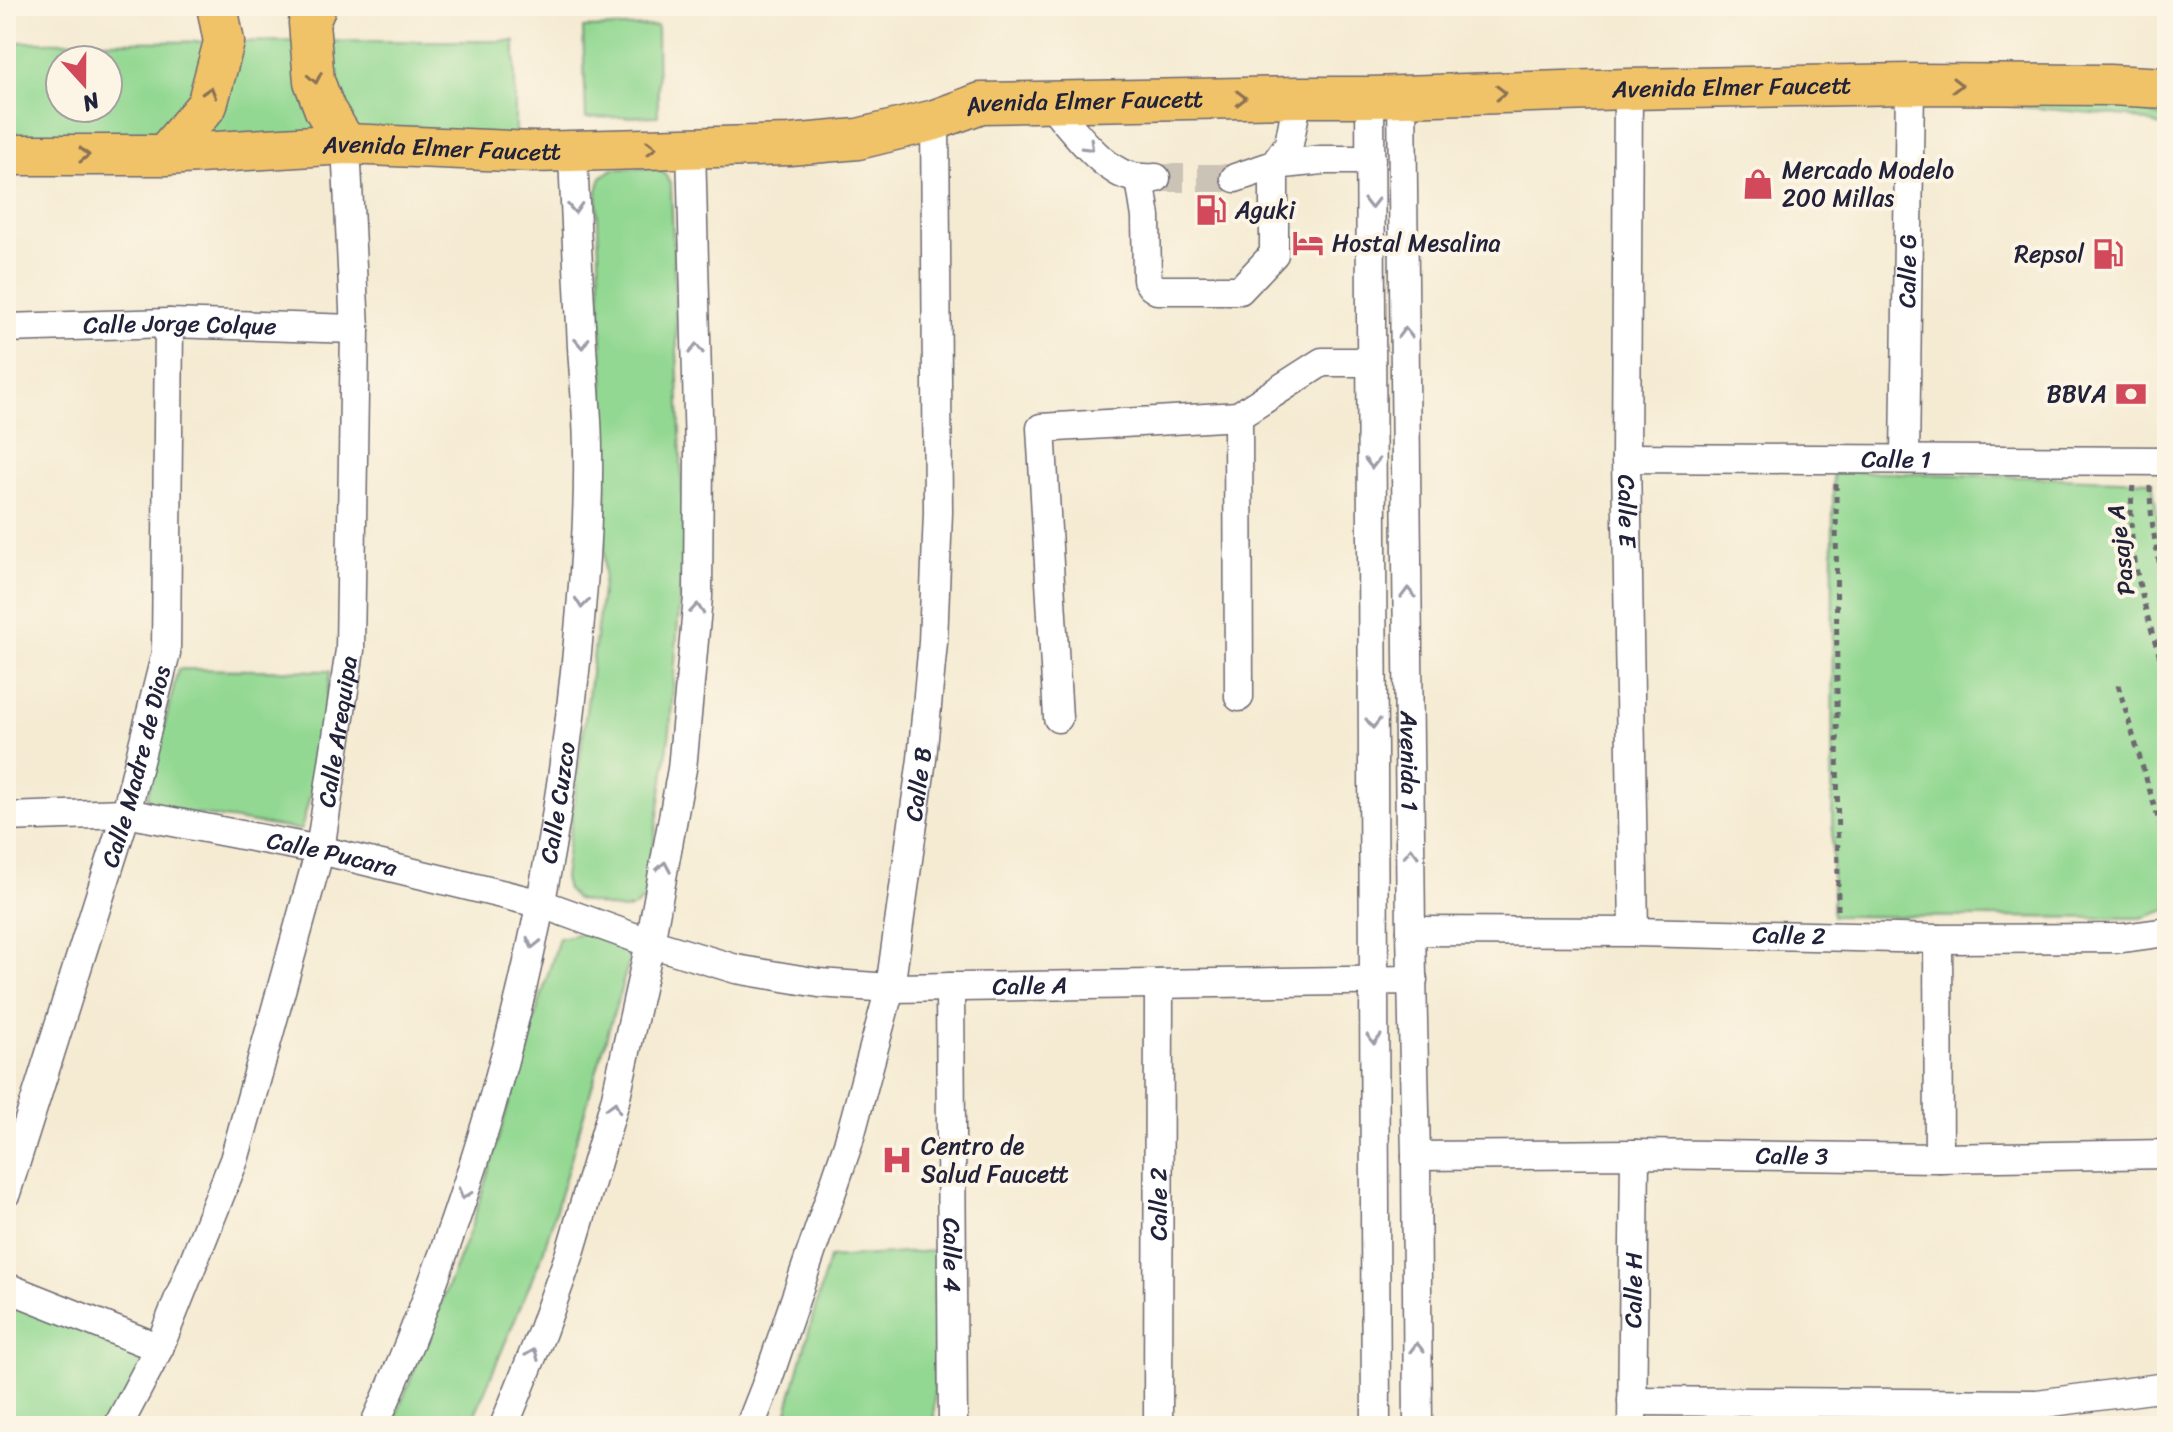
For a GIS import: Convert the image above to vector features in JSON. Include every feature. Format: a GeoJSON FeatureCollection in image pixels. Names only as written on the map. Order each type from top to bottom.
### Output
{"type":"FeatureCollection","features":[{"type":"Feature","properties":{"kind":"highway"},"geometry":{"type":"LineString","coordinates":[[165,154],[207,105],[224,42],[217,6]]}},
{"type":"Feature","properties":{"kind":"highway"},"geometry":{"type":"LineString","coordinates":[[316,6],[309,23],[314,81],[325,110],[346,144]]}},
{"type":"Feature","properties":{"kind":"highway","name":"Avenida Elmer Faucett"},"geometry":{"type":"LineString","coordinates":[[6,155],[165,154],[346,144],[534,152],[789,145],[858,139],[935,120],[981,103],[1910,84],[2167,88]]}},
{"type":"Feature","properties":{"kind":"street","name":"Calle G"},"geometry":{"type":"LineString","coordinates":[[1905,459],[1910,84]]}},
{"type":"Feature","properties":{"kind":"street","name":"Calle E"},"geometry":{"type":"LineString","coordinates":[[1628,89],[1626,458],[1634,932]]}},
{"type":"Feature","properties":{"kind":"street","name":"Avenida 1"},"geometry":{"type":"LineString","coordinates":[[1376,1426],[1371,160],[1386,96]]}},
{"type":"Feature","properties":{"kind":"street","name":"Avenida 1"},"geometry":{"type":"LineString","coordinates":[[1386,96],[1413,980],[1418,1426]]}},
{"type":"Feature","properties":{"kind":"street"},"geometry":{"type":"LineString","coordinates":[[1048,101],[1114,170],[1148,178],[1147,280],[1151,286],[1157,290],[1240,290],[1274,254],[1274,165],[1289,144],[1298,97]]}},
{"type":"Feature","properties":{"kind":"street","name":"Calle B"},"geometry":{"type":"LineString","coordinates":[[750,1426],[848,1144],[890,988],[922,759],[933,642],[938,512],[935,120]]}},
{"type":"Feature","properties":{"kind":"street","name":"Calle Arequipa"},"geometry":{"type":"LineString","coordinates":[[118,1426],[159,1348],[234,1160],[320,850],[350,650],[355,329],[346,144]]}},
{"type":"Feature","properties":{"kind":"street"},"geometry":{"type":"LineString","coordinates":[[504,1426],[542,1332],[594,1179],[622,1075],[682,769],[698,597],[699,452],[691,147]]}},
{"type":"Feature","properties":{"kind":"street","name":"Calle Cuzco"},"geometry":{"type":"LineString","coordinates":[[374,1426],[443,1258],[479,1149],[513,1029],[542,904],[567,748],[583,588],[588,452],[573,150]]}},
{"type":"Feature","properties":{"kind":"street"},"geometry":{"type":"LineString","coordinates":[[1235,178],[1274,165],[1322,160],[1371,160]]}},
{"type":"Feature","properties":{"kind":"street","name":"Calle Jorge Colque"},"geometry":{"type":"LineString","coordinates":[[6,328],[169,323],[355,329]]}},
{"type":"Feature","properties":{"kind":"street","name":"Calle Madre de Dios"},"geometry":{"type":"LineString","coordinates":[[6,1193],[126,813],[166,653],[169,323]]}},
{"type":"Feature","properties":{"kind":"street"},"geometry":{"type":"LineString","coordinates":[[1058,718],[1041,428],[1238,416],[1322,362],[1371,362]]}},
{"type":"Feature","properties":{"kind":"street"},"geometry":{"type":"LineString","coordinates":[[1238,416],[1239,697]]}},
{"type":"Feature","properties":{"kind":"street","name":"Calle 1"},"geometry":{"type":"LineString","coordinates":[[1626,458],[2151,461]]}},
{"type":"Feature","properties":{"kind":"street","name":"Calle Pucara"},"geometry":{"type":"LineString","coordinates":[[6,817],[126,813],[320,850],[542,904],[650,943]]}},
{"type":"Feature","properties":{"kind":"street","name":"Calle 2"},"geometry":{"type":"LineString","coordinates":[[1411,931],[1938,939],[2123,938],[2167,932]]}},
{"type":"Feature","properties":{"kind":"street"},"geometry":{"type":"LineString","coordinates":[[1938,939],[1939,1158]]}},
{"type":"Feature","properties":{"kind":"street","name":"Calle A"},"geometry":{"type":"LineString","coordinates":[[650,943],[736,969],[819,983],[890,988],[1413,980]]}},
{"type":"Feature","properties":{"kind":"street","name":"Calle 2"},"geometry":{"type":"LineString","coordinates":[[1158,1426],[1159,984]]}},
{"type":"Feature","properties":{"kind":"street","name":"Calle 4"},"geometry":{"type":"LineString","coordinates":[[950,987],[953,1426]]}},
{"type":"Feature","properties":{"kind":"street","name":"Calle 3"},"geometry":{"type":"LineString","coordinates":[[1416,1156],[1635,1154],[1939,1158],[2167,1154]]}},
{"type":"Feature","properties":{"kind":"street","name":"Calle H"},"geometry":{"type":"LineString","coordinates":[[1632,1413],[1635,1154]]}},
{"type":"Feature","properties":{"kind":"street"},"geometry":{"type":"LineString","coordinates":[[6,1287],[159,1348]]}},
{"type":"Feature","properties":{"kind":"street"},"geometry":{"type":"LineString","coordinates":[[1632,1413],[2038,1415],[2167,1387]]}},
{"type":"Feature","properties":{"kind":"path"},"geometry":{"type":"LineString","coordinates":[[1835,459],[1836,936]]}},
{"type":"Feature","properties":{"kind":"path"},"geometry":{"type":"LineString","coordinates":[[2151,461],[2150,509],[2167,592]]}},
{"type":"Feature","properties":{"kind":"path","name":"Pasaje A"},"geometry":{"type":"LineString","coordinates":[[2151,461],[2130,506],[2137,572],[2167,680]]}},
{"type":"Feature","properties":{"kind":"path"},"geometry":{"type":"LineString","coordinates":[[2118,685],[2167,848]]}},
{"type":"Feature","properties":{"kind":"green space"},"geometry":{"type":"Polygon","coordinates":[[[657,26],[658,116],[586,118],[583,28],[657,26]]]}},
{"type":"Feature","properties":{"kind":"green space"},"geometry":{"type":"Polygon","coordinates":[[[515,41],[515,144],[6,148],[6,42],[515,41]]]}},
{"type":"Feature","properties":{"kind":"green space"},"geometry":{"type":"Polygon","coordinates":[[[2010,97],[2138,109],[2167,120],[2167,128],[2128,116],[2009,106],[2010,97]]]}},
{"type":"Feature","properties":{"kind":"green space"},"geometry":{"type":"Polygon","coordinates":[[[653,168],[665,174],[671,186],[684,540],[670,731],[646,898],[635,907],[622,910],[576,899],[567,890],[564,878],[604,576],[606,485],[597,191],[601,177],[613,169],[653,168]]]}},
{"type":"Feature","properties":{"kind":"green space"},"geometry":{"type":"Polygon","coordinates":[[[1833,471],[2152,481],[2167,569],[2167,910],[2141,918],[1832,916],[1833,471]]]}},
{"type":"Feature","properties":{"kind":"green space"},"geometry":{"type":"Polygon","coordinates":[[[178,669],[330,671],[321,752],[301,830],[145,806],[178,669]]]}},
{"type":"Feature","properties":{"kind":"green space"},"geometry":{"type":"Polygon","coordinates":[[[582,933],[617,943],[630,958],[543,1253],[470,1426],[392,1426],[472,1225],[559,938],[582,933]]]}},
{"type":"Feature","properties":{"kind":"green space"},"geometry":{"type":"Polygon","coordinates":[[[934,1251],[934,1426],[783,1426],[829,1258],[934,1251]]]}},
{"type":"Feature","properties":{"kind":"green space"},"geometry":{"type":"Polygon","coordinates":[[[6,1289],[157,1343],[114,1426],[6,1426],[6,1289]]]}},
{"type":"Feature","properties":{"kind":"tunnel"},"geometry":{"type":"LineString","coordinates":[[1156,178],[1235,178]]}},
{"type":"Feature","properties":{"kind":"place","name":"Mercado Modelo 200 Millas"},"geometry":{"type":"Point","coordinates":[1758,184]}},
{"type":"Feature","properties":{"kind":"place","name":"Aguki"},"geometry":{"type":"Point","coordinates":[1211,210]}},
{"type":"Feature","properties":{"kind":"place","name":"Hostal Mesalina"},"geometry":{"type":"Point","coordinates":[1308,243]}},
{"type":"Feature","properties":{"kind":"place","name":"Repsol"},"geometry":{"type":"Point","coordinates":[2108,254]}},
{"type":"Feature","properties":{"kind":"place","name":"BBVA"},"geometry":{"type":"Point","coordinates":[2131,394]}},
{"type":"Feature","properties":{"kind":"place","name":"Centro de Salud Faucett"},"geometry":{"type":"Point","coordinates":[897,1160]}}]}
